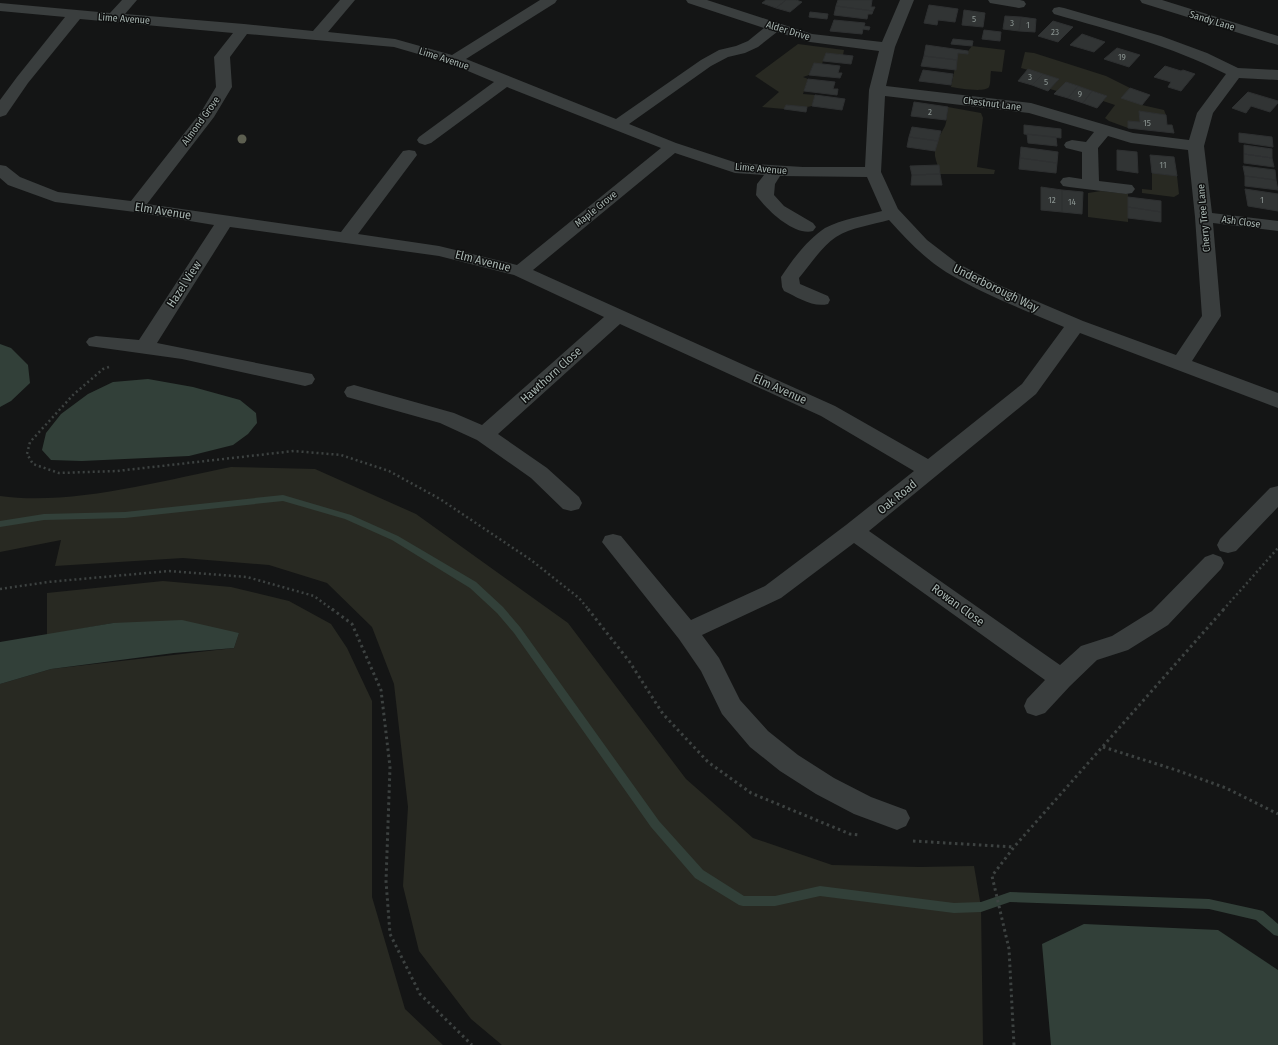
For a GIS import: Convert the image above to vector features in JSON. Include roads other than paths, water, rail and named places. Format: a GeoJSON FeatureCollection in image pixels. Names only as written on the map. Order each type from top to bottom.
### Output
{"type":"FeatureCollection","features":[{"type":"Feature","properties":{"kind":"street"},"geometry":{"type":"LineString","coordinates":[[113,18],[130,0]]}},
{"type":"Feature","properties":{"kind":"street"},"geometry":{"type":"LineString","coordinates":[[318,35],[348,0]]}},
{"type":"Feature","properties":{"kind":"street"},"geometry":{"type":"LineString","coordinates":[[454,60],[550,0]]}},
{"type":"Feature","properties":{"kind":"street","name":"Alder Drive"},"geometry":{"type":"LineString","coordinates":[[693,0],[810,38],[887,47]]}},
{"type":"Feature","properties":{"kind":"street","name":"Underborough Way"},"geometry":{"type":"LineString","coordinates":[[907,0],[887,47],[877,90],[873,172],[893,214],[921,244],[951,267],[994,290],[1076,325],[1278,401]]}},
{"type":"Feature","properties":{"kind":"street"},"geometry":{"type":"LineString","coordinates":[[995,0],[1019,4]]}},
{"type":"Feature","properties":{"kind":"street","name":"Sandy Lane"},"geometry":{"type":"LineString","coordinates":[[1155,1],[1278,41]]}},
{"type":"Feature","properties":{"kind":"street","name":"Lime Avenue"},"geometry":{"type":"LineString","coordinates":[[0,7],[75,15],[244,28],[395,43],[454,60],[672,147],[735,168],[803,172],[873,172]]}},
{"type":"Feature","properties":{"kind":"street"},"geometry":{"type":"LineString","coordinates":[[1059,11],[1156,38],[1202,56],[1235,73],[1278,75]]}},
{"type":"Feature","properties":{"kind":"street"},"geometry":{"type":"LineString","coordinates":[[0,112],[22,80],[75,15]]}},
{"type":"Feature","properties":{"kind":"street"},"geometry":{"type":"LineString","coordinates":[[617,125],[706,63],[724,52],[740,50],[753,44],[775,27]]}},
{"type":"Feature","properties":{"kind":"street","name":"Almond Grove"},"geometry":{"type":"LineString","coordinates":[[135,207],[210,110],[224,87],[222,57],[244,28]]}},
{"type":"Feature","properties":{"kind":"street","name":"Cherry Tree Lane"},"geometry":{"type":"LineString","coordinates":[[1180,364],[1212,316],[1204,217],[1196,146],[1205,113],[1235,73]]}},
{"type":"Feature","properties":{"kind":"street"},"geometry":{"type":"LineString","coordinates":[[424,140],[505,81]]}},
{"type":"Feature","properties":{"kind":"street","name":"Chestnut Lane"},"geometry":{"type":"LineString","coordinates":[[877,90],[1031,108],[1131,138],[1196,146]]}},
{"type":"Feature","properties":{"kind":"street"},"geometry":{"type":"LineString","coordinates":[[1091,184],[1091,154],[1104,130]]}},
{"type":"Feature","properties":{"kind":"street","name":"Maple Grove"},"geometry":{"type":"LineString","coordinates":[[520,271],[672,147]]}},
{"type":"Feature","properties":{"kind":"street"},"geometry":{"type":"LineString","coordinates":[[1073,152],[1091,154]]}},
{"type":"Feature","properties":{"kind":"street"},"geometry":{"type":"LineString","coordinates":[[346,238],[410,155]]}},
{"type":"Feature","properties":{"kind":"street","name":"Elm Avenue"},"geometry":{"type":"LineString","coordinates":[[0,170],[14,181],[55,197],[135,207],[439,251],[520,271],[828,411],[930,470]]}},
{"type":"Feature","properties":{"kind":"street"},"geometry":{"type":"LineString","coordinates":[[775,170],[766,184],[765,196],[768,202],[791,219],[807,227]]}},
{"type":"Feature","properties":{"kind":"street"},"geometry":{"type":"LineString","coordinates":[[1069,182],[1126,189]]}},
{"type":"Feature","properties":{"kind":"street"},"geometry":{"type":"LineString","coordinates":[[822,300],[792,286],[790,277],[812,250],[830,233],[851,225],[893,214]]}},
{"type":"Feature","properties":{"kind":"street","name":"Ash Close"},"geometry":{"type":"LineString","coordinates":[[1204,217],[1278,226]]}},
{"type":"Feature","properties":{"kind":"street","name":"Hazel View"},"geometry":{"type":"LineString","coordinates":[[144,347],[225,221]]}},
{"type":"Feature","properties":{"kind":"street","name":"Hawthorn Close"},"geometry":{"type":"LineString","coordinates":[[484,435],[618,315]]}},
{"type":"Feature","properties":{"kind":"street","name":"Oak Road"},"geometry":{"type":"LineString","coordinates":[[687,632],[774,592],[854,531],[1029,389],[1076,325]]}},
{"type":"Feature","properties":{"kind":"street"},"geometry":{"type":"LineString","coordinates":[[96,342],[182,353],[305,379]]}},
{"type":"Feature","properties":{"kind":"street"},"geometry":{"type":"LineString","coordinates":[[354,392],[447,418],[484,435],[539,473],[571,503]]}},
{"type":"Feature","properties":{"kind":"street"},"geometry":{"type":"LineString","coordinates":[[1228,545],[1278,494]]}},
{"type":"Feature","properties":{"kind":"street","name":"Rowan Close"},"geometry":{"type":"LineString","coordinates":[[854,531],[1061,679]]}},
{"type":"Feature","properties":{"kind":"street"},"geometry":{"type":"LineString","coordinates":[[613,542],[622,550],[687,632],[710,664],[731,707],[759,739],[789,763],[825,786],[862,806],[897,818]]}},
{"type":"Feature","properties":{"kind":"street"},"geometry":{"type":"LineString","coordinates":[[1036,706],[1061,679],[1089,653],[1120,643],[1160,618],[1213,563]]}},
{"type":"Feature","properties":{"kind":"waterway"},"geometry":{"type":"LineString","coordinates":[[0,524],[44,517],[125,515],[283,498],[348,517],[395,538],[473,585],[500,610],[517,630],[655,824],[699,874],[743,901],[775,901],[820,891],[954,908],[981,907],[1010,897],[1209,904],[1259,915],[1278,931]]}}]}
